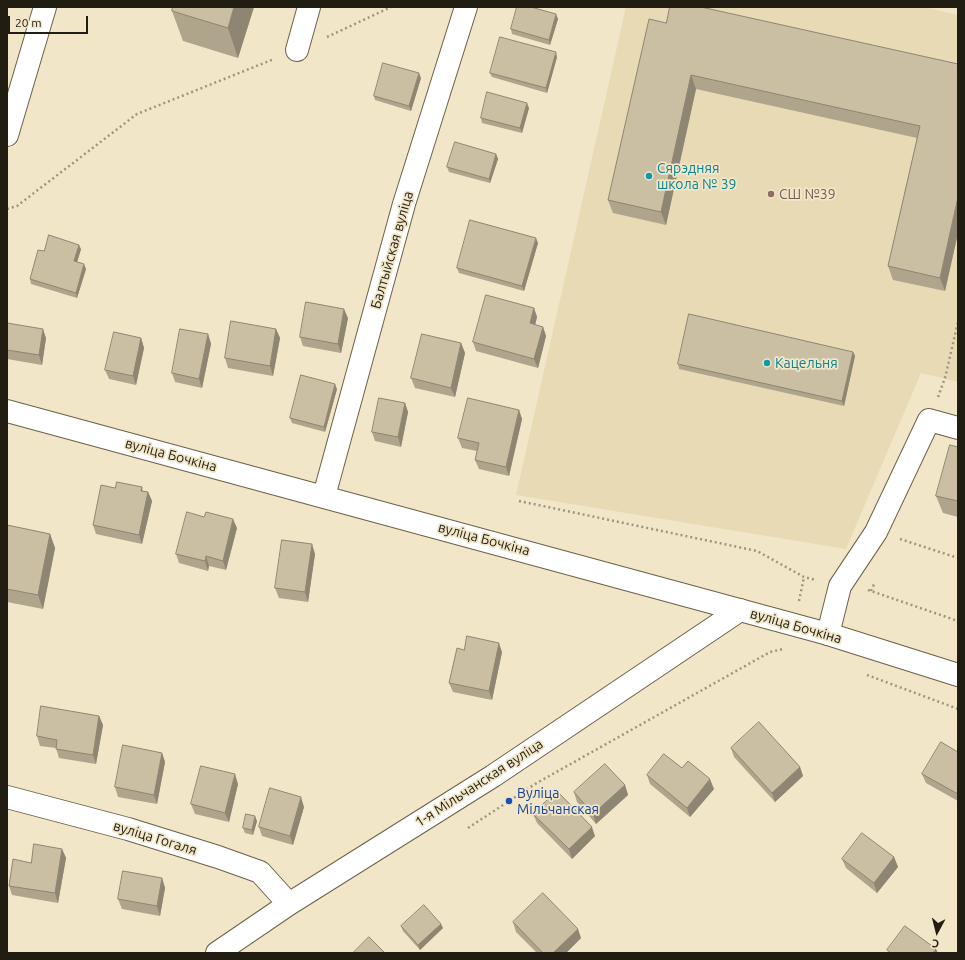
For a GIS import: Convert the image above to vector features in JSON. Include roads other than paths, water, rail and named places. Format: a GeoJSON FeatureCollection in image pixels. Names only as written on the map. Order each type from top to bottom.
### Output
{"type":"FeatureCollection","features":[{"type":"Feature","properties":{"kind":"street"},"geometry":{"type":"LineString","coordinates":[[7,135],[45,7]]}},
{"type":"Feature","properties":{"kind":"street"},"geometry":{"type":"LineString","coordinates":[[297,50],[309,7]]}},
{"type":"Feature","properties":{"kind":"street","name":"Балтыйская вуліца"},"geometry":{"type":"LineString","coordinates":[[324,496],[404,204],[466,7]]}},
{"type":"Feature","properties":{"kind":"street","name":"вуліца Бочкіна"},"geometry":{"type":"LineString","coordinates":[[7,411],[828,634],[958,675]]}},
{"type":"Feature","properties":{"kind":"street"},"geometry":{"type":"LineString","coordinates":[[828,634],[840,586],[876,532],[929,420],[958,428]]}},
{"type":"Feature","properties":{"kind":"street","name":"1-я Мільчанская вуліца"},"geometry":{"type":"LineString","coordinates":[[217,953],[290,904],[493,776],[740,610]]}},
{"type":"Feature","properties":{"kind":"street","name":"вуліца Гогаля"},"geometry":{"type":"LineString","coordinates":[[7,797],[128,829],[218,857],[260,872],[290,904]]}},
{"type":"Feature","properties":{"kind":"place","name":"Сярэдняя школа № 39"},"geometry":{"type":"Point","coordinates":[649,176]}},
{"type":"Feature","properties":{"kind":"place","name":"СШ №39"},"geometry":{"type":"Point","coordinates":[771,194]}},
{"type":"Feature","properties":{"kind":"place","name":"Кацельня"},"geometry":{"type":"Point","coordinates":[767,363]}},
{"type":"Feature","properties":{"kind":"place","name":"Вуліца Мільчанская"},"geometry":{"type":"Point","coordinates":[509,801]}}]}
